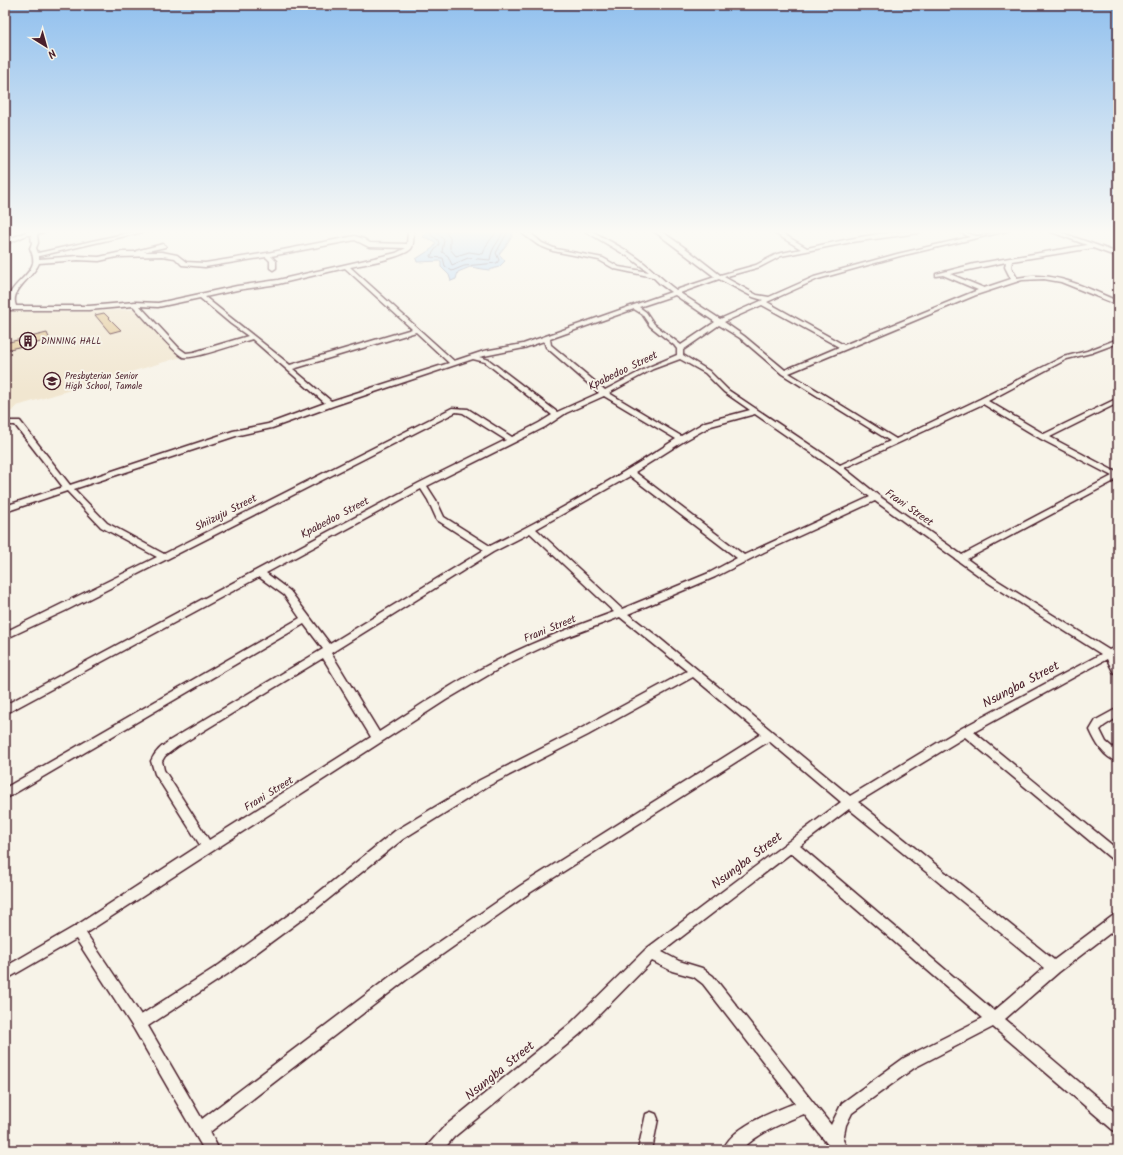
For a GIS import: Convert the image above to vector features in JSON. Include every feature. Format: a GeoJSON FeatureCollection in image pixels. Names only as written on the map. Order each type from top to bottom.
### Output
{"type":"FeatureCollection","features":[{"type":"Feature","properties":{"kind":"street"},"geometry":{"type":"LineString","coordinates":[[13,307],[10,302],[14,291],[21,285]]}},
{"type":"Feature","properties":{"kind":"street"},"geometry":{"type":"LineString","coordinates":[[5,308],[89,308],[135,304],[158,305],[258,285]]}},
{"type":"Feature","properties":{"kind":"street"},"geometry":{"type":"LineString","coordinates":[[367,285],[452,363]]}},
{"type":"Feature","properties":{"kind":"street"},"geometry":{"type":"LineString","coordinates":[[665,285],[742,337],[784,373],[896,442]]}},
{"type":"Feature","properties":{"kind":"street"},"geometry":{"type":"LineString","coordinates":[[5,510],[236,433],[269,426],[473,356],[490,351],[518,348],[698,285]]}},
{"type":"Feature","properties":{"kind":"street"},"geometry":{"type":"LineString","coordinates":[[733,285],[755,296],[770,299]]}},
{"type":"Feature","properties":{"kind":"street","name":"Kpabedoo Street"},"geometry":{"type":"LineString","coordinates":[[5,710],[422,485],[542,425],[556,415],[604,393],[651,368],[680,352],[720,322],[799,285]]}},
{"type":"Feature","properties":{"kind":"street"},"geometry":{"type":"LineString","coordinates":[[971,285],[984,290]]}},
{"type":"Feature","properties":{"kind":"street"},"geometry":{"type":"LineString","coordinates":[[784,373],[984,290],[1002,285]]}},
{"type":"Feature","properties":{"kind":"street"},"geometry":{"type":"LineString","coordinates":[[1073,285],[1118,303]]}},
{"type":"Feature","properties":{"kind":"street"},"geometry":{"type":"LineString","coordinates":[[201,296],[233,323],[253,337],[330,404]]}},
{"type":"Feature","properties":{"kind":"street"},"geometry":{"type":"LineString","coordinates":[[755,296],[761,303],[844,347]]}},
{"type":"Feature","properties":{"kind":"street"},"geometry":{"type":"LineString","coordinates":[[135,304],[177,349],[185,355],[195,354],[253,337]]}},
{"type":"Feature","properties":{"kind":"street"},"geometry":{"type":"LineString","coordinates":[[635,307],[644,313],[652,325],[672,340],[680,352],[707,372],[726,391],[839,468],[876,498]]}},
{"type":"Feature","properties":{"kind":"street"},"geometry":{"type":"LineString","coordinates":[[288,368],[417,330]]}},
{"type":"Feature","properties":{"kind":"street"},"geometry":{"type":"LineString","coordinates":[[547,337],[548,346],[554,352],[604,393],[681,439]]}},
{"type":"Feature","properties":{"kind":"street"},"geometry":{"type":"LineString","coordinates":[[839,468],[983,402],[1065,358],[1089,352],[1117,342]]}},
{"type":"Feature","properties":{"kind":"street"},"geometry":{"type":"LineString","coordinates":[[473,356],[487,361],[542,406],[556,415]]}},
{"type":"Feature","properties":{"kind":"street"},"geometry":{"type":"LineString","coordinates":[[1044,437],[1118,400]]}},
{"type":"Feature","properties":{"kind":"street"},"geometry":{"type":"LineString","coordinates":[[983,402],[1044,437],[1118,476]]}},
{"type":"Feature","properties":{"kind":"street","name":"Shiizuju Street"},"geometry":{"type":"LineString","coordinates":[[5,636],[62,610],[164,557],[457,410],[465,411],[512,440]]}},
{"type":"Feature","properties":{"kind":"street"},"geometry":{"type":"LineString","coordinates":[[207,847],[159,770],[156,761],[161,753],[173,744],[490,550],[531,529],[630,472],[681,439],[708,424],[757,411]]}},
{"type":"Feature","properties":{"kind":"street"},"geometry":{"type":"LineString","coordinates":[[5,423],[16,424],[22,429],[69,489],[104,525],[164,557]]}},
{"type":"Feature","properties":{"kind":"street"},"geometry":{"type":"LineString","coordinates":[[630,472],[744,559]]}},
{"type":"Feature","properties":{"kind":"street"},"geometry":{"type":"LineString","coordinates":[[961,559],[1118,476]]}},
{"type":"Feature","properties":{"kind":"street"},"geometry":{"type":"LineString","coordinates":[[422,485],[432,500],[440,518],[490,550]]}},
{"type":"Feature","properties":{"kind":"street","name":"Frani Street"},"geometry":{"type":"LineString","coordinates":[[5,974],[78,931],[442,697],[504,661],[553,639],[621,614],[712,575],[876,498],[992,581],[1115,655]]}},
{"type":"Feature","properties":{"kind":"street"},"geometry":{"type":"LineString","coordinates":[[531,529],[621,614],[655,639],[849,802],[1054,968]]}},
{"type":"Feature","properties":{"kind":"street"},"geometry":{"type":"LineString","coordinates":[[259,572],[278,585],[305,619],[327,651],[378,739]]}},
{"type":"Feature","properties":{"kind":"street"},"geometry":{"type":"LineString","coordinates":[[5,794],[305,619]]}},
{"type":"Feature","properties":{"kind":"street"},"geometry":{"type":"LineString","coordinates":[[1115,655],[1118,670]]}},
{"type":"Feature","properties":{"kind":"street","name":"Nsungba Street"},"geometry":{"type":"LineString","coordinates":[[433,1150],[449,1132],[575,1029],[651,953],[849,802],[966,731],[1115,655]]}},
{"type":"Feature","properties":{"kind":"street"},"geometry":{"type":"LineString","coordinates":[[139,1024],[224,969],[312,905],[399,835],[484,783],[584,732],[694,672]]}},
{"type":"Feature","properties":{"kind":"street"},"geometry":{"type":"LineString","coordinates":[[1118,712],[1100,723],[1095,730],[1102,745],[1118,758]]}},
{"type":"Feature","properties":{"kind":"street"},"geometry":{"type":"LineString","coordinates":[[966,731],[1118,857]]}},
{"type":"Feature","properties":{"kind":"street"},"geometry":{"type":"LineString","coordinates":[[200,1130],[401,976],[524,890],[769,734]]}},
{"type":"Feature","properties":{"kind":"street"},"geometry":{"type":"LineString","coordinates":[[792,846],[1118,1125]]}},
{"type":"Feature","properties":{"kind":"street"},"geometry":{"type":"LineString","coordinates":[[838,1146],[839,1123],[847,1108],[909,1063],[995,1019],[1054,968],[1118,918]]}},
{"type":"Feature","properties":{"kind":"street"},"geometry":{"type":"LineString","coordinates":[[78,931],[139,1024],[212,1150]]}},
{"type":"Feature","properties":{"kind":"street"},"geometry":{"type":"LineString","coordinates":[[651,953],[677,967],[697,972],[708,980],[838,1146]]}},
{"type":"Feature","properties":{"kind":"street"},"geometry":{"type":"LineString","coordinates":[[730,1150],[748,1133],[758,1127],[806,1105]]}},
{"type":"Feature","properties":{"kind":"street"},"geometry":{"type":"LineString","coordinates":[[645,1150],[651,1119]]}},
{"type":"Feature","properties":{"kind":"shaded area","name":"Presbyterian Senior High School, Tamale"},"geometry":{"type":"Polygon","coordinates":[[[138,309],[181,357],[17,406],[12,411],[5,413],[5,311],[85,312],[138,309]]]}},
{"type":"Feature","properties":{"kind":"building"},"geometry":{"type":"Polygon","coordinates":[[[104,313],[121,330],[110,333],[95,315],[104,313]]]}},
{"type":"Feature","properties":{"kind":"building","name":"DINNING HALL"},"geometry":{"type":"Polygon","coordinates":[[[47,333],[50,340],[5,350],[5,343],[47,333]]]}},
{"type":"Feature","properties":{"kind":"place","name":"DINNING HALL"},"geometry":{"type":"Point","coordinates":[28,341]}},
{"type":"Feature","properties":{"kind":"place","name":"Presbyterian Senior High School, Tamale"},"geometry":{"type":"Point","coordinates":[52,381]}}]}
